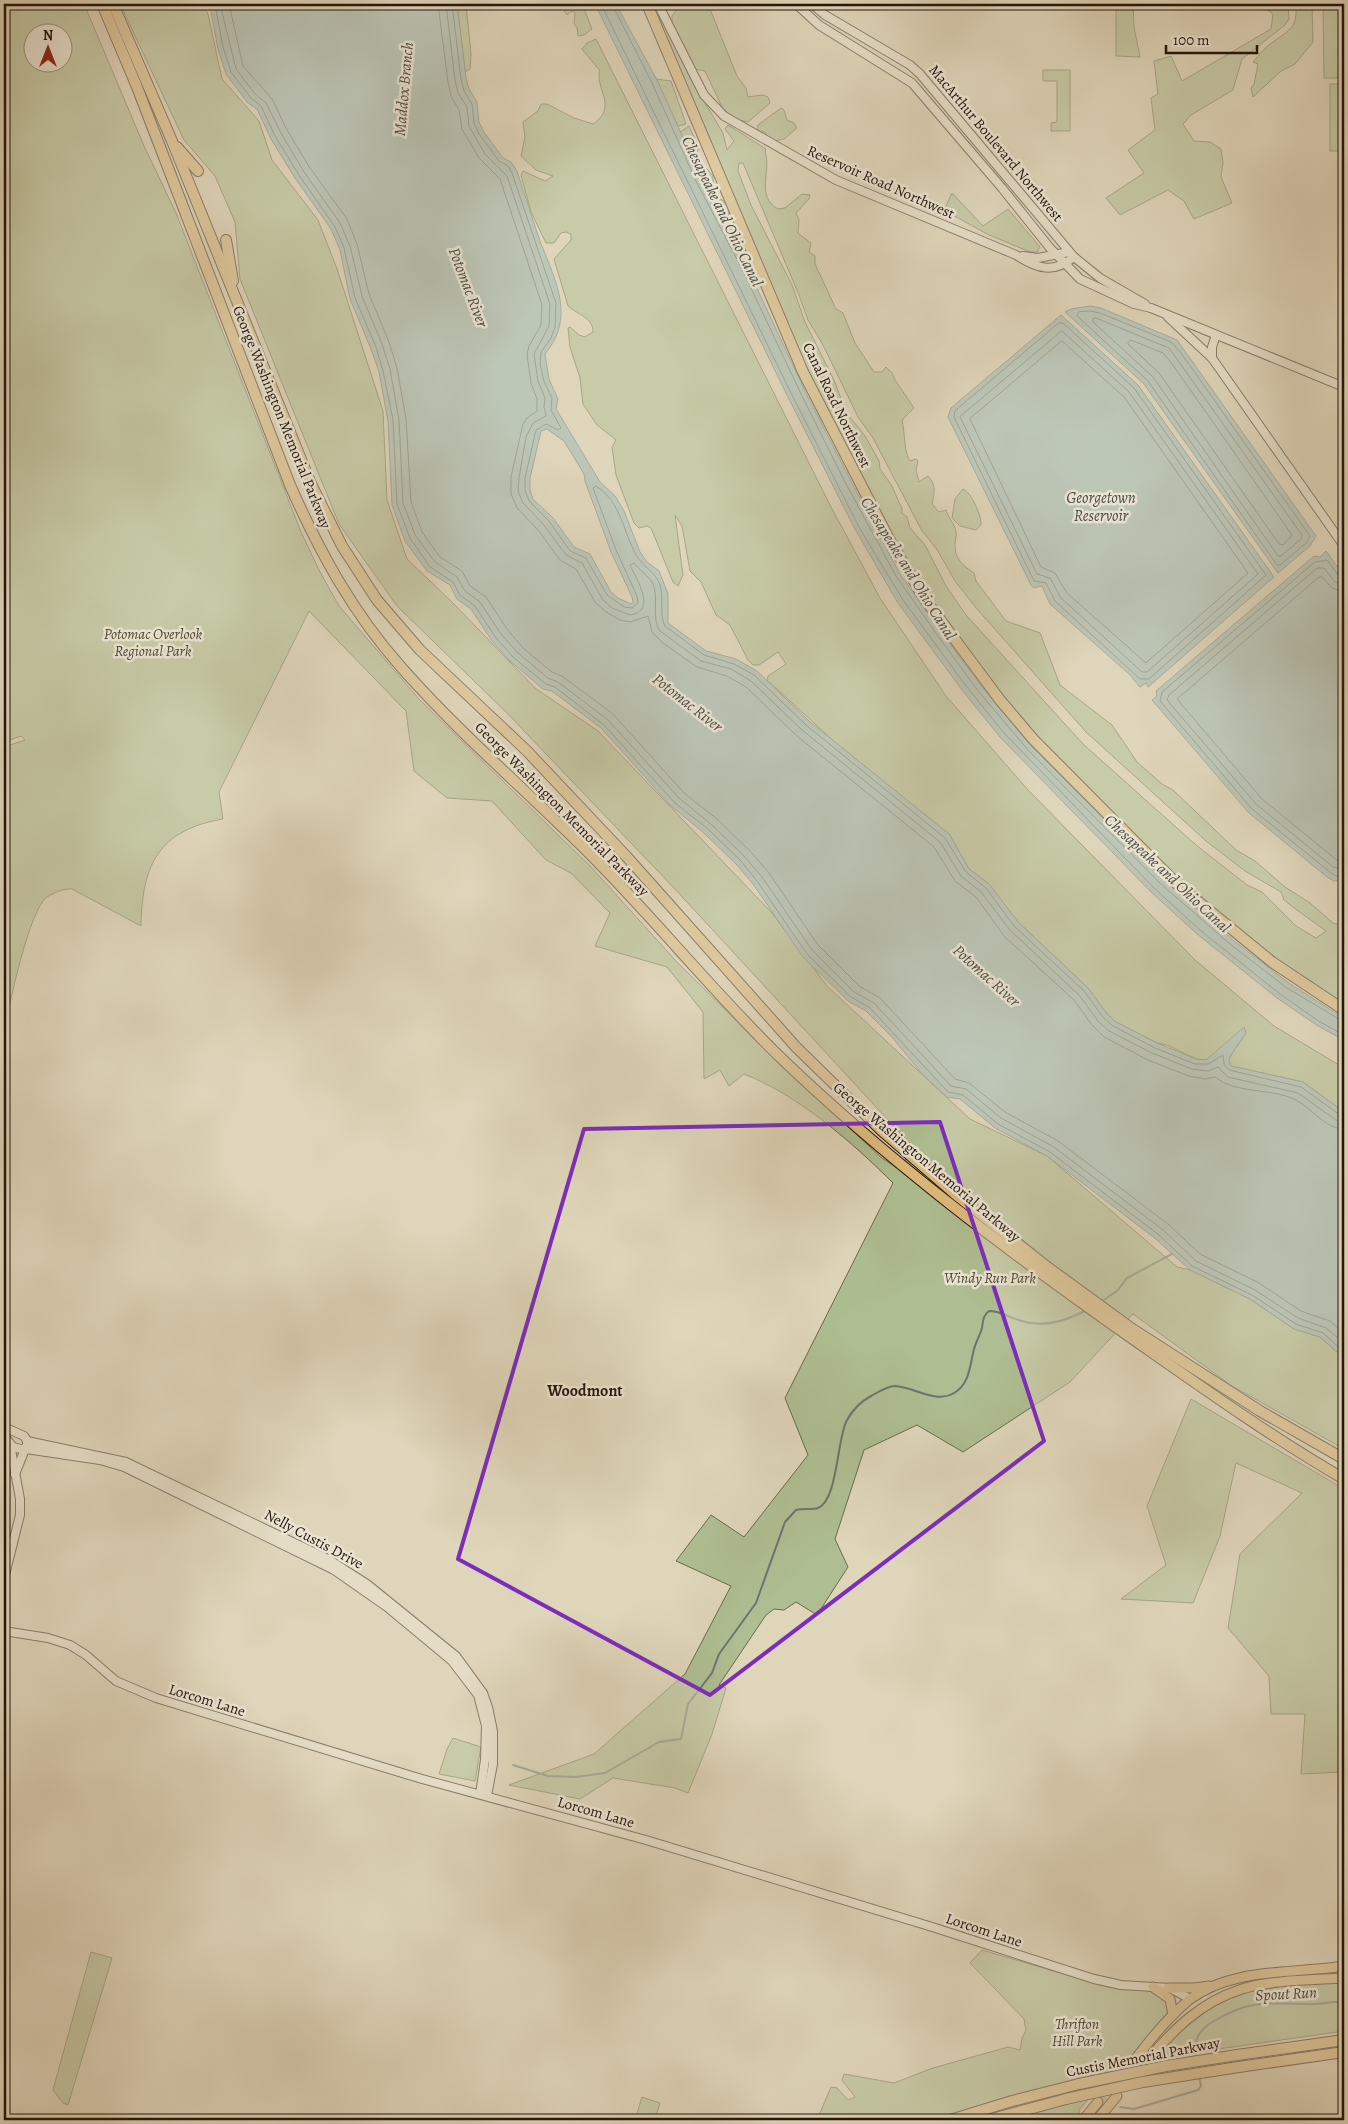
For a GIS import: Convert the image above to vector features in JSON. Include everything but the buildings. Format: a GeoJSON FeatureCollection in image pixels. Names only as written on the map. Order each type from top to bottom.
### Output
{"type":"FeatureCollection","features":[{"type":"Feature","properties":{"kind":"highway","name":"George Washington Memorial Parkway"},"geometry":{"type":"LineString","coordinates":[[102,4],[140,96],[290,485],[318,546],[366,622],[401,667],[592,856],[712,988],[780,1058],[871,1140],[1043,1270],[1299,1453],[1344,1479]]}},
{"type":"Feature","properties":{"kind":"highway","name":"George Washington Memorial Parkway"},"geometry":{"type":"LineString","coordinates":[[113,4],[172,141],[311,484],[342,546],[377,600],[420,650],[527,751],[627,857],[796,1047],[882,1131],[1043,1270]]}},
{"type":"Feature","properties":{"kind":"highway","name":"Canal Road Northwest"},"geometry":{"type":"LineString","coordinates":[[648,4],[803,372],[875,514],[920,592],[1032,739],[1172,878],[1214,916],[1272,962],[1344,1010]]}},
{"type":"Feature","properties":{"kind":"highway"},"geometry":{"type":"LineString","coordinates":[[172,141],[198,171]]}},
{"type":"Feature","properties":{"kind":"highway"},"geometry":{"type":"LineString","coordinates":[[226,240],[234,294]]}},
{"type":"Feature","properties":{"kind":"highway","name":"George Washington Memorial Parkway"},"geometry":{"type":"LineString","coordinates":[[1129,1331],[1260,1411],[1344,1459]]}},
{"type":"Feature","properties":{"kind":"highway","name":"Custis Memorial Parkway"},"geometry":{"type":"LineString","coordinates":[[950,2120],[1005,2103],[1079,2084],[1166,2066],[1344,2040]]}},
{"type":"Feature","properties":{"kind":"highway","name":"Custis Memorial Parkway"},"geometry":{"type":"LineString","coordinates":[[988,2120],[1066,2099],[1158,2079],[1344,2052]]}},
{"type":"Feature","properties":{"kind":"main road","name":"Reservoir Road Northwest"},"geometry":{"type":"LineString","coordinates":[[658,4],[704,95],[724,116],[836,180],[1016,255],[1026,261],[1046,268],[1058,268],[1064,265]]}},
{"type":"Feature","properties":{"kind":"main road","name":"MacArthur Boulevard Northwest"},"geometry":{"type":"LineString","coordinates":[[796,4],[819,25],[912,83],[1002,188],[1064,265],[1080,279],[1134,304],[1151,308]]}},
{"type":"Feature","properties":{"kind":"main road","name":"MacArthur Boulevard Northwest"},"geometry":{"type":"LineString","coordinates":[[812,4],[825,14],[905,62],[920,74],[1072,254],[1100,278],[1151,308]]}},
{"type":"Feature","properties":{"kind":"main road","name":"Reservoir Road Northwest"},"geometry":{"type":"LineString","coordinates":[[1016,255],[1038,258],[1055,254],[1072,254]]}},
{"type":"Feature","properties":{"kind":"main road"},"geometry":{"type":"LineString","coordinates":[[1064,265],[1072,254]]}},
{"type":"Feature","properties":{"kind":"main road"},"geometry":{"type":"LineString","coordinates":[[1151,308],[1344,387]]}},
{"type":"Feature","properties":{"kind":"main road"},"geometry":{"type":"LineString","coordinates":[[1165,314],[1212,358],[1344,546]]}},
{"type":"Feature","properties":{"kind":"main road"},"geometry":{"type":"LineString","coordinates":[[1212,358],[1212,347],[1216,335]]}},
{"type":"Feature","properties":{"kind":"main road"},"geometry":{"type":"LineString","coordinates":[[4,1427],[24,1436],[27,1441],[15,1474]]}},
{"type":"Feature","properties":{"kind":"main road"},"geometry":{"type":"LineString","coordinates":[[4,1578],[20,1514],[20,1499],[10,1443],[12,1436],[17,1434]]}},
{"type":"Feature","properties":{"kind":"main road"},"geometry":{"type":"LineString","coordinates":[[4,1436],[16,1449],[25,1450]]}},
{"type":"Feature","properties":{"kind":"main road","name":"Nelly Custis Drive"},"geometry":{"type":"LineString","coordinates":[[27,1441],[125,1464],[337,1564],[367,1584],[456,1656],[477,1683],[488,1707],[493,1731],[493,1753],[483,1795]]}},
{"type":"Feature","properties":{"kind":"main road","name":"Nelly Custis Drive"},"geometry":{"type":"LineString","coordinates":[[25,1450],[125,1464]]}},
{"type":"Feature","properties":{"kind":"main road","name":"Lorcom Lane"},"geometry":{"type":"LineString","coordinates":[[4,1631],[48,1638],[70,1645],[86,1655],[116,1681],[156,1698],[409,1775],[646,1840],[929,1926],[1094,1980],[1121,1985],[1168,1988],[1190,1999]]}},
{"type":"Feature","properties":{"kind":"main road"},"geometry":{"type":"LineString","coordinates":[[1168,1988],[1196,1988],[1222,1984],[1249,1976],[1344,1966]]}},
{"type":"Feature","properties":{"kind":"main road"},"geometry":{"type":"LineString","coordinates":[[1190,1999],[1204,2000],[1242,1988],[1344,1978]]}},
{"type":"Feature","properties":{"kind":"main road"},"geometry":{"type":"LineString","coordinates":[[1131,2065],[1172,2015],[1190,1999],[1222,1984]]}},
{"type":"Feature","properties":{"kind":"main road"},"geometry":{"type":"LineString","coordinates":[[1153,1987],[1170,1999],[1172,2015]]}},
{"type":"Feature","properties":{"kind":"main road"},"geometry":{"type":"LineString","coordinates":[[1167,2037],[1203,2007],[1242,1988]]}},
{"type":"Feature","properties":{"kind":"main road"},"geometry":{"type":"LineString","coordinates":[[1146,2062],[1189,2010],[1190,1999]]}},
{"type":"Feature","properties":{"kind":"main road"},"geometry":{"type":"LineString","coordinates":[[1097,2120],[1117,2096]]}},
{"type":"Feature","properties":{"kind":"main road"},"geometry":{"type":"LineString","coordinates":[[1083,2120],[1098,2102]]}},
{"type":"Feature","properties":{"kind":"highlighted area"},"geometry":{"type":"Polygon","coordinates":[[[940,1122],[1044,1441],[710,1695],[458,1559],[584,1129],[940,1122]]]}},
{"type":"Feature","properties":{"kind":"green space"},"geometry":{"type":"Polygon","coordinates":[[[4,4],[84,4],[144,146],[176,213],[301,532],[339,606],[419,699],[592,868],[676,961],[777,1061],[882,1158],[900,1170],[912,1146],[674,888],[508,714],[397,606],[339,524],[240,279],[235,222],[215,176],[184,140],[120,4],[203,4],[208,14],[222,79],[259,121],[272,160],[318,220],[337,269],[383,411],[387,500],[407,559],[454,604],[535,688],[598,731],[772,913],[827,986],[970,1119],[1047,1156],[1177,1267],[1190,1270],[1250,1299],[1294,1329],[1320,1337],[1344,1358],[1344,1449],[1232,1386],[1133,1314],[1070,1382],[963,1452],[917,1425],[864,1450],[835,1539],[848,1567],[817,1615],[796,1602],[784,1610],[774,1609],[766,1615],[719,1685],[726,1688],[712,1734],[688,1793],[675,1788],[613,1778],[580,1799],[509,1785],[594,1754],[685,1674],[731,1586],[676,1561],[711,1515],[744,1537],[808,1455],[785,1398],[893,1183],[842,1136],[784,1094],[744,1074],[729,1086],[720,1070],[704,1079],[703,1012],[667,967],[595,946],[610,913],[571,873],[546,860],[492,801],[447,798],[414,771],[406,711],[309,611],[219,792],[223,819],[201,824],[183,832],[169,841],[158,853],[145,885],[141,926],[72,889],[59,891],[47,897],[40,905],[27,938],[15,979],[4,1030],[4,908],[6,906],[4,905],[4,747],[25,740],[21,736],[4,742],[4,4]]]}},
{"type":"Feature","properties":{"kind":"green space"},"geometry":{"type":"Polygon","coordinates":[[[457,4],[466,4],[471,54],[470,69],[467,71],[465,71],[457,4]]]}},
{"type":"Feature","properties":{"kind":"green space"},"geometry":{"type":"Polygon","coordinates":[[[560,4],[582,4],[592,29],[584,35],[578,36],[577,28],[574,24],[575,13],[572,11],[567,15],[560,4]]]}},
{"type":"Feature","properties":{"kind":"green space"},"geometry":{"type":"Polygon","coordinates":[[[652,4],[655,4],[690,78],[723,133],[727,150],[734,141],[725,129],[728,125],[766,149],[766,190],[771,204],[778,209],[785,208],[802,194],[810,195],[809,199],[796,213],[799,220],[798,233],[811,243],[809,252],[815,256],[815,264],[836,309],[843,313],[855,343],[874,372],[882,372],[886,367],[892,373],[914,408],[902,420],[908,458],[910,461],[916,459],[918,461],[916,470],[919,482],[928,476],[933,483],[932,504],[939,512],[946,510],[954,526],[956,534],[955,549],[960,561],[974,573],[976,581],[1006,621],[1040,633],[1060,685],[1112,725],[1137,762],[1162,784],[1173,790],[1236,850],[1255,861],[1285,887],[1310,903],[1333,923],[1337,924],[1344,919],[1344,1005],[1299,977],[1222,919],[1101,803],[1018,716],[922,587],[901,555],[805,367],[652,4]],[[739,163],[738,171],[751,205],[792,285],[805,322],[834,380],[846,412],[865,436],[879,461],[880,469],[892,486],[902,513],[907,517],[910,528],[925,545],[946,586],[966,615],[1083,744],[1196,845],[1247,885],[1262,892],[1296,926],[1316,938],[1326,931],[1284,900],[1281,892],[1245,871],[1206,841],[1086,732],[977,609],[955,581],[936,548],[922,531],[873,438],[858,417],[822,343],[808,320],[743,163],[739,163]]]}},
{"type":"Feature","properties":{"kind":"green space"},"geometry":{"type":"Polygon","coordinates":[[[672,4],[708,4],[737,76],[746,88],[748,97],[763,95],[768,97],[770,103],[748,122],[740,120],[739,122],[723,109],[705,71],[694,69],[672,24],[672,16],[676,10],[672,4]]]}},
{"type":"Feature","properties":{"kind":"green space"},"geometry":{"type":"Polygon","coordinates":[[[1116,4],[1133,4],[1134,27],[1140,57],[1116,56],[1116,4]]]}},
{"type":"Feature","properties":{"kind":"green space"},"geometry":{"type":"Polygon","coordinates":[[[1265,4],[1288,4],[1289,19],[1285,25],[1242,59],[1233,90],[1191,115],[1183,124],[1194,141],[1210,142],[1221,149],[1223,163],[1221,177],[1232,203],[1194,219],[1184,201],[1168,190],[1120,215],[1106,198],[1144,173],[1128,150],[1155,130],[1151,98],[1158,94],[1154,61],[1171,56],[1182,81],[1271,29],[1273,14],[1263,7],[1265,4]]]}},
{"type":"Feature","properties":{"kind":"green space"},"geometry":{"type":"Polygon","coordinates":[[[1296,4],[1312,4],[1313,42],[1295,64],[1281,71],[1253,97],[1251,88],[1254,84],[1258,64],[1253,62],[1267,46],[1292,27],[1296,4]]]}},
{"type":"Feature","properties":{"kind":"green space"},"geometry":{"type":"Polygon","coordinates":[[[1323,4],[1344,4],[1344,78],[1324,78],[1323,4]]]}},
{"type":"Feature","properties":{"kind":"green space"},"geometry":{"type":"Polygon","coordinates":[[[596,39],[831,507],[880,598],[946,696],[1028,790],[1195,960],[1274,1026],[1344,1068],[1344,1112],[1303,1082],[1231,1066],[1230,1057],[1243,1037],[1245,1029],[1206,1060],[1196,1059],[1167,1045],[1157,1043],[1116,1022],[1107,1014],[1088,988],[1018,922],[989,884],[969,869],[949,834],[838,745],[767,680],[768,676],[786,664],[778,652],[759,665],[753,665],[748,660],[730,625],[716,615],[701,582],[690,571],[682,526],[675,515],[683,575],[678,586],[673,582],[651,528],[647,526],[639,528],[634,523],[616,475],[612,447],[616,440],[597,425],[583,404],[580,378],[570,347],[568,328],[570,327],[579,335],[585,337],[593,332],[592,327],[588,320],[568,306],[554,259],[571,240],[571,234],[561,233],[554,243],[546,243],[531,212],[521,175],[523,171],[545,181],[553,176],[536,170],[521,156],[525,137],[523,122],[538,111],[541,104],[547,104],[574,118],[593,124],[601,117],[605,104],[600,84],[600,71],[582,49],[587,43],[596,39]]]}},
{"type":"Feature","properties":{"kind":"green space"},"geometry":{"type":"Polygon","coordinates":[[[1043,70],[1070,70],[1070,131],[1051,131],[1051,123],[1057,122],[1057,81],[1043,81],[1043,70]]]}},
{"type":"Feature","properties":{"kind":"green space"},"geometry":{"type":"Polygon","coordinates":[[[656,79],[671,81],[686,124],[678,126],[656,79]]]}},
{"type":"Feature","properties":{"kind":"green space"},"geometry":{"type":"Polygon","coordinates":[[[1330,84],[1344,84],[1344,151],[1330,151],[1330,84]]]}},
{"type":"Feature","properties":{"kind":"green space"},"geometry":{"type":"Polygon","coordinates":[[[781,108],[784,110],[787,120],[794,123],[797,128],[784,139],[775,141],[764,135],[766,133],[757,131],[758,125],[781,108]]]}},
{"type":"Feature","properties":{"kind":"green space"},"geometry":{"type":"Polygon","coordinates":[[[689,126],[699,148],[695,156],[699,163],[697,168],[680,132],[689,126]]]}},
{"type":"Feature","properties":{"kind":"green space"},"geometry":{"type":"Polygon","coordinates":[[[706,168],[713,176],[716,194],[724,201],[724,208],[729,213],[727,222],[736,236],[733,239],[698,172],[706,168]]]}},
{"type":"Feature","properties":{"kind":"green space"},"geometry":{"type":"Polygon","coordinates":[[[952,193],[983,226],[1008,209],[1040,247],[1037,252],[1030,252],[987,234],[944,210],[952,193]]]}},
{"type":"Feature","properties":{"kind":"green space"},"geometry":{"type":"Polygon","coordinates":[[[963,489],[972,499],[980,516],[981,525],[976,530],[960,526],[952,518],[955,499],[963,489]]]}},
{"type":"Feature","properties":{"kind":"green space"},"geometry":{"type":"Polygon","coordinates":[[[1191,1399],[1344,1489],[1344,1772],[1301,1774],[1305,1714],[1271,1714],[1269,1676],[1228,1628],[1240,1554],[1302,1493],[1236,1463],[1220,1536],[1193,1603],[1121,1599],[1166,1565],[1147,1506],[1191,1399]]]}},
{"type":"Feature","properties":{"kind":"green space"},"geometry":{"type":"Polygon","coordinates":[[[453,1738],[481,1747],[475,1781],[439,1774],[447,1749],[453,1738]]]}},
{"type":"Feature","properties":{"kind":"green space","name":"Thrifton Hill Park"},"geometry":{"type":"Polygon","coordinates":[[[982,1950],[1108,1987],[1152,1991],[1168,2000],[1168,2012],[1124,2065],[1114,2069],[1079,2110],[1079,2114],[1039,2120],[817,2120],[831,2087],[837,2088],[848,2100],[855,2097],[842,2080],[844,2074],[894,2083],[933,2068],[1008,2047],[1020,2050],[1022,2038],[1026,2030],[1024,2019],[970,1963],[982,1950]]]}},
{"type":"Feature","properties":{"kind":"green space"},"geometry":{"type":"Polygon","coordinates":[[[91,1952],[112,1958],[68,2105],[63,2103],[53,2090],[91,1952]]]}},
{"type":"Feature","properties":{"kind":"green space"},"geometry":{"type":"Polygon","coordinates":[[[1344,1981],[1344,2031],[1156,2058],[1196,2015],[1212,2004],[1229,1996],[1267,1987],[1344,1981]]]}},
{"type":"Feature","properties":{"kind":"green space"},"geometry":{"type":"Polygon","coordinates":[[[642,2097],[660,2103],[655,2120],[635,2120],[642,2097]]]}},
{"type":"Feature","properties":{"kind":"water"},"geometry":{"type":"Polygon","coordinates":[[[206,4],[457,4],[466,78],[469,89],[477,102],[479,122],[503,158],[511,162],[517,171],[560,298],[559,326],[554,340],[545,354],[549,379],[558,399],[556,409],[600,482],[615,496],[624,511],[640,552],[647,562],[659,571],[668,594],[668,623],[706,651],[736,659],[757,671],[809,721],[949,834],[969,869],[989,884],[1018,922],[1088,988],[1107,1014],[1116,1022],[1157,1043],[1196,1059],[1206,1060],[1244,1027],[1246,1033],[1230,1056],[1231,1066],[1303,1082],[1344,1112],[1344,1358],[1320,1337],[1294,1329],[1250,1299],[1190,1270],[1156,1239],[1047,1156],[995,1128],[960,1099],[947,1097],[923,1075],[891,1036],[866,1011],[848,1001],[803,957],[753,884],[737,865],[704,833],[671,806],[601,728],[552,691],[543,689],[510,661],[492,641],[471,609],[457,599],[450,585],[427,571],[405,541],[392,505],[388,421],[379,372],[350,299],[340,250],[331,229],[295,178],[271,139],[257,109],[247,102],[226,74],[218,49],[211,11],[206,4]],[[547,429],[541,431],[530,478],[530,490],[533,499],[553,518],[574,547],[590,554],[611,592],[618,598],[631,604],[633,602],[632,597],[611,552],[584,474],[564,441],[547,429]]]}},
{"type":"Feature","properties":{"kind":"water"},"geometry":{"type":"Polygon","coordinates":[[[595,4],[616,4],[658,82],[701,178],[746,265],[806,393],[850,479],[900,574],[942,633],[983,688],[1032,747],[1165,881],[1233,940],[1290,984],[1344,1018],[1344,1040],[1318,1026],[1277,998],[1197,934],[1150,891],[1000,737],[962,690],[898,603],[856,531],[787,395],[595,4]]]}},
{"type":"Feature","properties":{"kind":"water"},"geometry":{"type":"Polygon","coordinates":[[[1090,306],[1101,308],[1177,340],[1316,536],[1310,546],[1278,573],[1144,384],[1065,312],[1071,309],[1090,306]]]}},
{"type":"Feature","properties":{"kind":"water","name":"Georgetown Reservoir"},"geometry":{"type":"Polygon","coordinates":[[[1061,315],[1138,385],[1274,577],[1148,687],[1146,683],[1140,687],[1129,674],[1050,604],[1042,586],[1034,588],[1031,585],[948,417],[951,408],[1061,315]]]}},
{"type":"Feature","properties":{"kind":"water"},"geometry":{"type":"Polygon","coordinates":[[[1326,551],[1344,576],[1344,880],[1334,881],[1248,812],[1152,700],[1157,696],[1156,691],[1314,556],[1320,557],[1326,551]]]}},
{"type":"Feature","properties":{"kind":"waterway"},"geometry":{"type":"LineString","coordinates":[[1101,1302],[1118,1290],[1127,1278],[1172,1254]]}},
{"type":"Feature","properties":{"kind":"waterway"},"geometry":{"type":"LineString","coordinates":[[513,1765],[548,1776],[576,1777],[605,1773],[659,1742],[681,1739],[688,1704],[712,1673],[719,1654],[756,1603],[785,1522],[796,1510],[818,1508],[825,1503],[830,1493],[844,1428],[849,1416],[857,1406],[874,1394],[892,1386],[940,1397],[954,1393],[966,1379],[984,1318],[989,1311],[1038,1324],[1062,1320],[1085,1311]]}},
{"type":"Feature","properties":{"kind":"waterway","name":"Spout Run"},"geometry":{"type":"LineString","coordinates":[[1196,2059],[1195,2047],[1200,2032],[1209,2024],[1238,2009],[1269,2003],[1315,2004],[1344,2001]]}},
{"type":"Feature","properties":{"kind":"waterway","name":"Spout Run"},"geometry":{"type":"LineString","coordinates":[[1120,2107],[1134,2109],[1198,2090],[1201,2086],[1199,2076]]}},
{"type":"Feature","properties":{"kind":"tunnel"},"geometry":{"type":"LineString","coordinates":[[1098,2102],[1131,2065]]}},
{"type":"Feature","properties":{"kind":"district","name":"Woodmont"},"geometry":{"type":"Point","coordinates":[585,1390]}},
{"type":"Feature","properties":{"kind":"water label","name":"Maddox Branch"},"geometry":{"type":"Point","coordinates":[403,89]}},
{"type":"Feature","properties":{"kind":"water label","name":"Chesapeake and Ohio Canal"},"geometry":{"type":"Point","coordinates":[723,211]}},
{"type":"Feature","properties":{"kind":"water label","name":"Potomac River"},"geometry":{"type":"Point","coordinates":[469,287]}},
{"type":"Feature","properties":{"kind":"water label","name":"Chesapeake and Ohio Canal"},"geometry":{"type":"Point","coordinates":[909,568]}},
{"type":"Feature","properties":{"kind":"water label","name":"Potomac River"},"geometry":{"type":"Point","coordinates":[688,702]}},
{"type":"Feature","properties":{"kind":"water label","name":"Chesapeake and Ohio Canal"},"geometry":{"type":"Point","coordinates":[1168,873]}},
{"type":"Feature","properties":{"kind":"water label","name":"Potomac River"},"geometry":{"type":"Point","coordinates":[987,975]}},
{"type":"Feature","properties":{"kind":"park label","name":"Potomac Overlook Regional Park"},"geometry":{"type":"Point","coordinates":[153,642]}},
{"type":"Feature","properties":{"kind":"park label","name":"Windy Run Park"},"geometry":{"type":"Point","coordinates":[990,1278]}}]}
